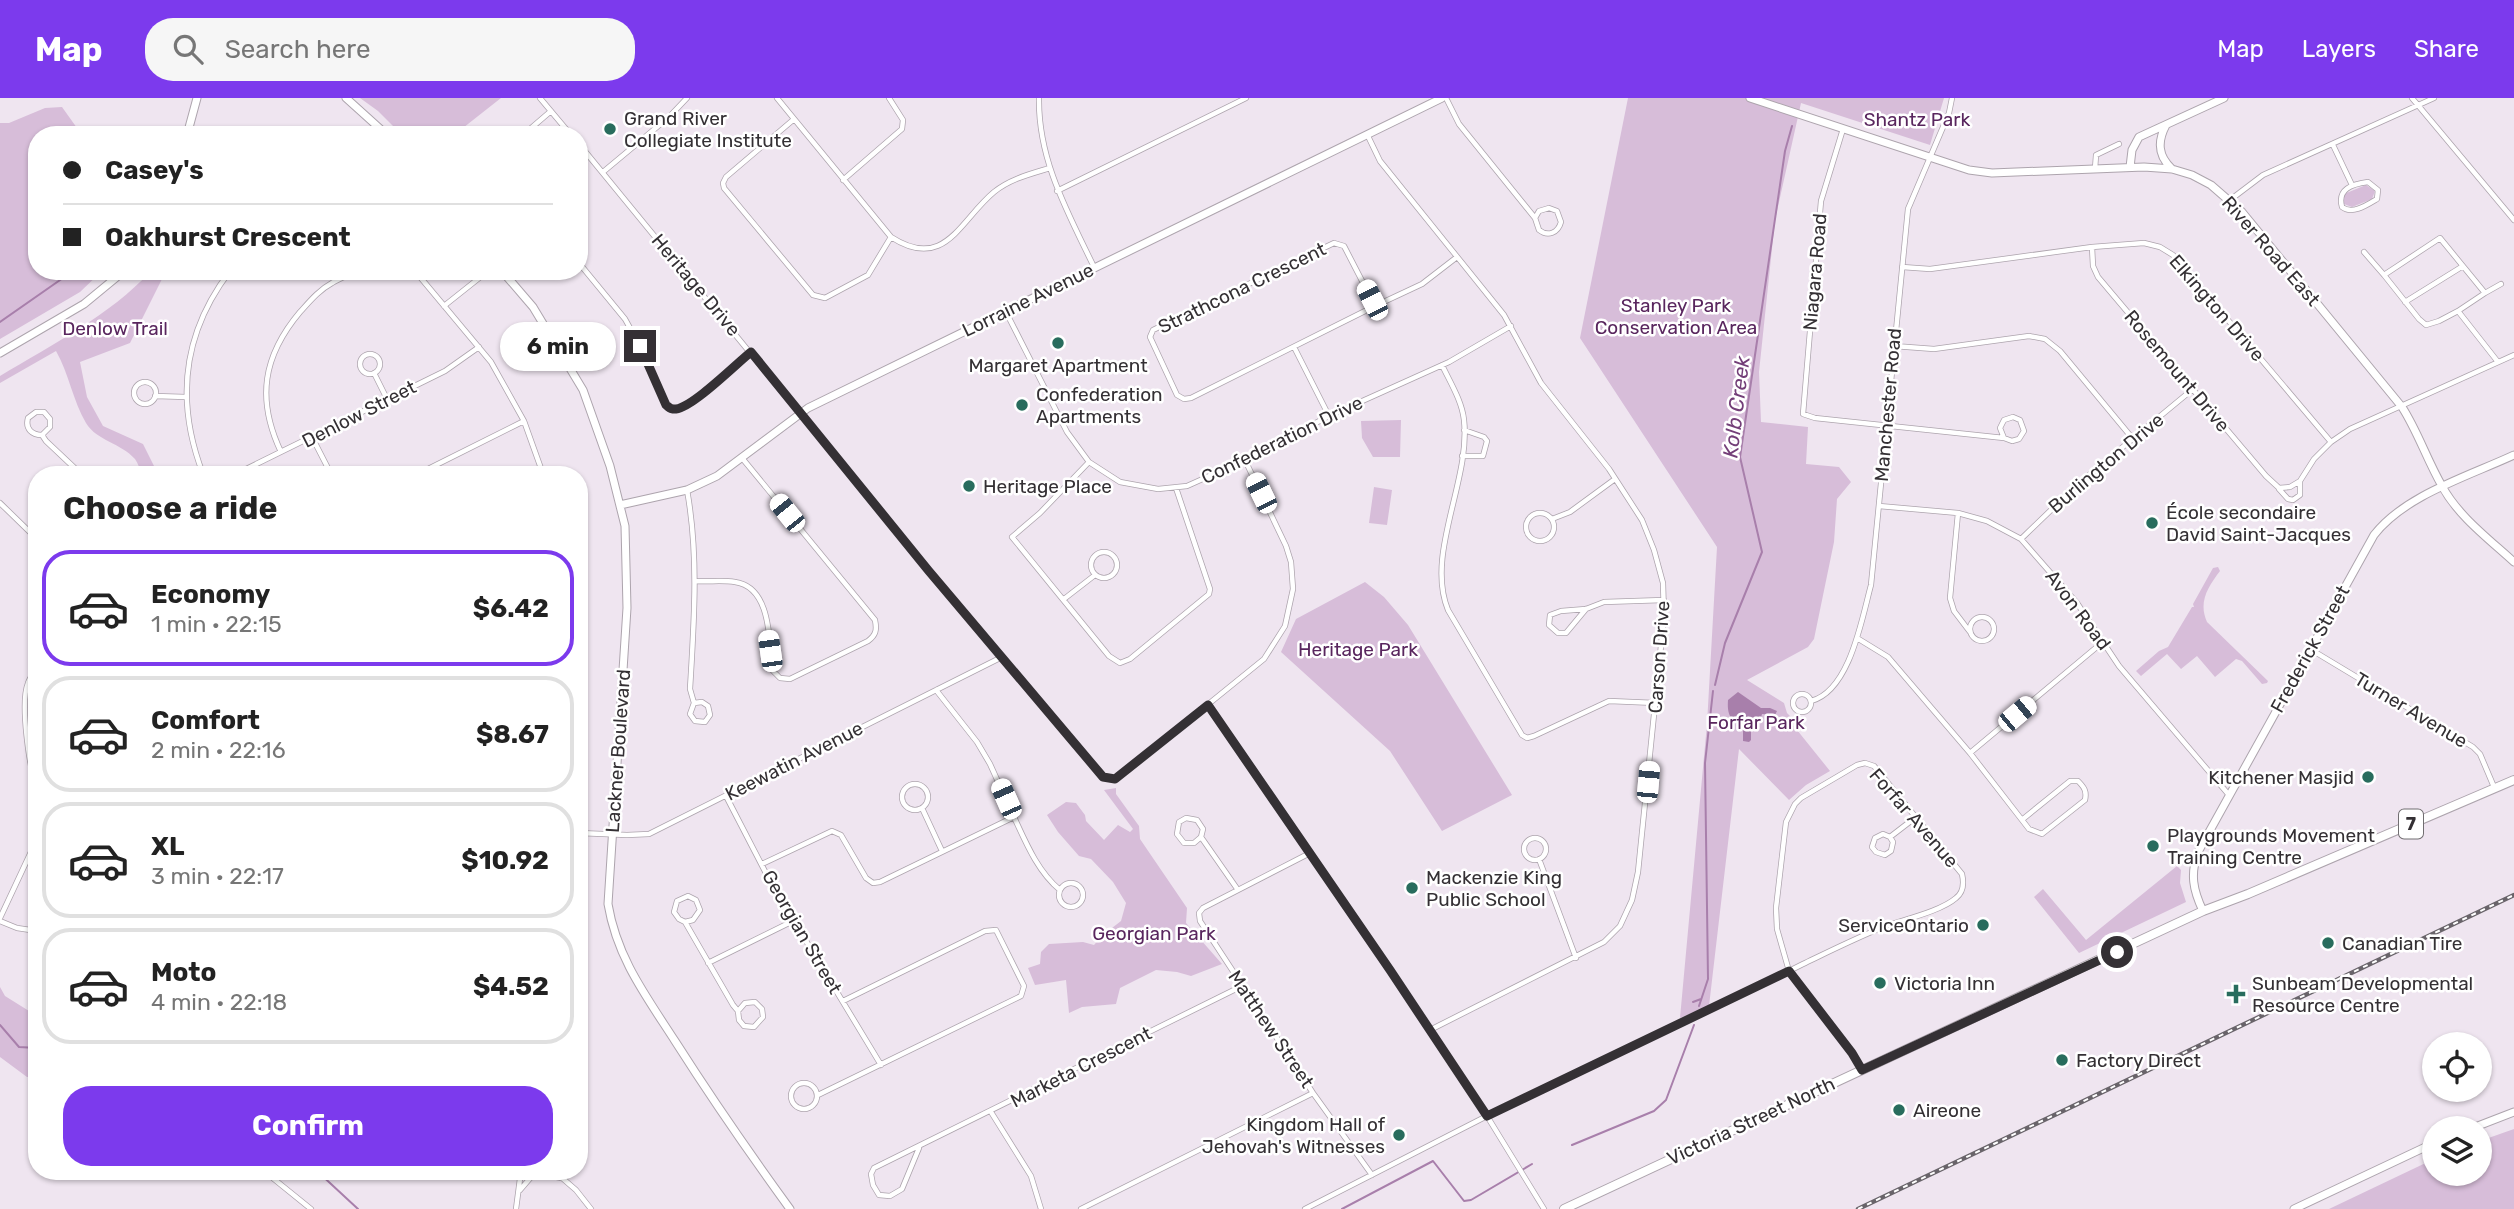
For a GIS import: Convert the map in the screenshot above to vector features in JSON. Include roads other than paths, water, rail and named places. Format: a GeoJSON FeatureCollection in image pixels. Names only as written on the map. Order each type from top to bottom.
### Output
{"type":"FeatureCollection","features":[{"type":"Feature","properties":{"kind":"main road","name":"Victoria Street North"},"geometry":{"type":"LineString","coordinates":[[1564,1209],[2203,911],[2514,780]]}},
{"type":"Feature","properties":{"kind":"street"},"geometry":{"type":"LineString","coordinates":[[189,126],[197,98]]}},
{"type":"Feature","properties":{"kind":"street"},"geometry":{"type":"LineString","coordinates":[[346,98],[377,126]]}},
{"type":"Feature","properties":{"kind":"street"},"geometry":{"type":"LineString","coordinates":[[540,98],[564,126]]}},
{"type":"Feature","properties":{"kind":"street"},"geometry":{"type":"LineString","coordinates":[[603,172],[669,117],[687,98]]}},
{"type":"Feature","properties":{"kind":"street"},"geometry":{"type":"LineString","coordinates":[[777,98],[891,237],[912,247],[931,248],[941,245],[954,236],[994,192],[1018,178],[1050,168]]}},
{"type":"Feature","properties":{"kind":"street"},"geometry":{"type":"LineString","coordinates":[[843,180],[902,129],[903,120],[890,98]]}},
{"type":"Feature","properties":{"kind":"street"},"geometry":{"type":"LineString","coordinates":[[1039,98],[1042,136],[1057,191],[1094,267]]}},
{"type":"Feature","properties":{"kind":"street"},"geometry":{"type":"LineString","coordinates":[[1057,191],[1246,98]]}},
{"type":"Feature","properties":{"kind":"street"},"geometry":{"type":"LineString","coordinates":[[1444,98],[1459,124],[1535,218],[1536,227],[1547,234],[1557,230],[1561,222],[1559,213],[1549,208],[1539,211],[1535,218]]}},
{"type":"Feature","properties":{"kind":"street","name":"Lorraine Avenue"},"geometry":{"type":"LineString","coordinates":[[620,505],[687,490],[717,476],[801,412],[1433,100],[1444,98]]}},
{"type":"Feature","properties":{"kind":"street","name":"River Road East"},"geometry":{"type":"LineString","coordinates":[[1750,98],[1969,170],[1992,173],[2130,167],[2172,169],[2192,175],[2230,200],[2402,407],[2414,426],[2442,488],[2480,531],[2514,562]]}},
{"type":"Feature","properties":{"kind":"street","name":"Manchester Road"},"geometry":{"type":"LineString","coordinates":[[1811,701],[1806,694],[1797,694],[1793,706],[1800,712],[1806,711],[1811,701],[1826,694],[1834,686],[1844,670],[1857,638],[1871,585],[1908,209],[1949,113],[1952,98]]}},
{"type":"Feature","properties":{"kind":"street"},"geometry":{"type":"LineString","coordinates":[[2130,167],[2132,150],[2139,137],[2224,98]]}},
{"type":"Feature","properties":{"kind":"street"},"geometry":{"type":"LineString","coordinates":[[2412,98],[2514,220]]}},
{"type":"Feature","properties":{"kind":"street"},"geometry":{"type":"LineString","coordinates":[[2230,200],[2263,175],[2434,98]]}},
{"type":"Feature","properties":{"kind":"street"},"geometry":{"type":"LineString","coordinates":[[534,126],[551,111]]}},
{"type":"Feature","properties":{"kind":"street"},"geometry":{"type":"LineString","coordinates":[[793,120],[726,177],[723,183],[724,188],[813,295],[825,298],[867,275],[891,237]]}},
{"type":"Feature","properties":{"kind":"street"},"geometry":{"type":"LineString","coordinates":[[2166,124],[2159,147],[2163,159],[2172,169]]}},
{"type":"Feature","properties":{"kind":"street","name":"Niagara Road"},"geometry":{"type":"LineString","coordinates":[[1843,129],[1821,201],[1802,411],[1807,416],[1886,425]]}},
{"type":"Feature","properties":{"kind":"street","name":"Carson Drive"},"geometry":{"type":"LineString","coordinates":[[1367,134],[1380,161],[1511,326],[1541,383],[1615,479],[1642,520],[1654,550],[1664,600],[1642,847],[1632,900],[1620,926],[1604,942],[1576,958],[1430,1030]]}},
{"type":"Feature","properties":{"kind":"street"},"geometry":{"type":"LineString","coordinates":[[2095,169],[2096,156],[2119,144]]}},
{"type":"Feature","properties":{"kind":"street"},"geometry":{"type":"LineString","coordinates":[[2333,145],[2352,185]]}},
{"type":"Feature","properties":{"kind":"street","name":"Heritage Drive"},"geometry":{"type":"LineString","coordinates":[[588,154],[928,570],[1103,777],[1115,779],[1208,705]]}},
{"type":"Feature","properties":{"kind":"street"},"geometry":{"type":"LineString","coordinates":[[2372,184],[2378,190],[2376,199],[2347,211],[2342,207],[2340,198],[2352,185],[2372,184]]}},
{"type":"Feature","properties":{"kind":"street"},"geometry":{"type":"LineString","coordinates":[[2384,275],[2440,238],[2485,293]]}},
{"type":"Feature","properties":{"kind":"street","name":"Strathcona Crescent"},"geometry":{"type":"LineString","coordinates":[[1375,306],[1344,246],[1334,243],[1150,333],[1150,341],[1177,395],[1184,399],[1191,398],[1422,284],[1457,257]]}},
{"type":"Feature","properties":{"kind":"street","name":"Elkington Drive"},"geometry":{"type":"LineString","coordinates":[[1902,267],[1930,269],[2092,247],[2144,243],[2160,247],[2173,255],[2330,442]]}},
{"type":"Feature","properties":{"kind":"street","name":"Rosemount Drive"},"geometry":{"type":"LineString","coordinates":[[2092,247],[2098,277],[2279,488]]}},
{"type":"Feature","properties":{"kind":"street"},"geometry":{"type":"LineString","coordinates":[[2364,252],[2426,325],[2458,311],[2501,284]]}},
{"type":"Feature","properties":{"kind":"street"},"geometry":{"type":"LineString","coordinates":[[2405,302],[2463,266]]}},
{"type":"Feature","properties":{"kind":"street"},"geometry":{"type":"LineString","coordinates":[[588,274],[625,319],[666,405],[671,409],[678,409],[693,400],[751,352]]}},
{"type":"Feature","properties":{"kind":"street"},"geometry":{"type":"LineString","coordinates":[[0,353],[84,304],[113,280]]}},
{"type":"Feature","properties":{"kind":"street"},"geometry":{"type":"LineString","coordinates":[[200,466],[190,435],[186,397],[191,345],[203,313],[224,280]]}},
{"type":"Feature","properties":{"kind":"street"},"geometry":{"type":"LineString","coordinates":[[281,453],[270,423],[266,401],[266,377],[272,356],[285,330],[313,297],[338,280]]}},
{"type":"Feature","properties":{"kind":"street"},"geometry":{"type":"LineString","coordinates":[[422,280],[491,362],[524,421],[540,466]]}},
{"type":"Feature","properties":{"kind":"street"},"geometry":{"type":"LineString","coordinates":[[444,306],[477,280]]}},
{"type":"Feature","properties":{"kind":"street","name":"Lackner Boulevard"},"geometry":{"type":"LineString","coordinates":[[510,280],[533,307],[583,390],[602,440],[625,526],[627,608],[608,904],[618,947],[720,1112],[790,1209]]}},
{"type":"Feature","properties":{"kind":"street","name":"Confederation Drive"},"geometry":{"type":"LineString","coordinates":[[1005,311],[1067,432],[1089,462],[1120,482],[1158,489],[1187,486],[1245,460],[1329,416],[1442,365],[1511,326]]}},
{"type":"Feature","properties":{"kind":"street"},"geometry":{"type":"LineString","coordinates":[[2458,311],[2498,362]]}},
{"type":"Feature","properties":{"kind":"street"},"geometry":{"type":"LineString","coordinates":[[1894,346],[1934,349],[2014,337],[2045,339],[2060,351],[2133,439]]}},
{"type":"Feature","properties":{"kind":"street","name":"Denlow Street"},"geometry":{"type":"LineString","coordinates":[[253,466],[445,371],[478,347]]}},
{"type":"Feature","properties":{"kind":"street"},"geometry":{"type":"LineString","coordinates":[[1294,347],[1329,416]]}},
{"type":"Feature","properties":{"kind":"street"},"geometry":{"type":"LineString","coordinates":[[365,354],[373,354],[379,358],[380,368],[374,373],[366,374],[361,370],[359,363],[365,354]]}},
{"type":"Feature","properties":{"kind":"street"},"geometry":{"type":"LineString","coordinates":[[2279,488],[2290,487],[2300,481],[2314,459],[2330,442],[2350,429],[2514,355]]}},
{"type":"Feature","properties":{"kind":"street"},"geometry":{"type":"LineString","coordinates":[[1442,365],[1463,409],[1464,430],[1462,456],[1440,573],[1441,594],[1522,735],[1527,738],[1534,736],[1609,701],[1656,703]]}},
{"type":"Feature","properties":{"kind":"street"},"geometry":{"type":"LineString","coordinates":[[374,373],[387,399]]}},
{"type":"Feature","properties":{"kind":"street"},"geometry":{"type":"LineString","coordinates":[[140,382],[148,382],[154,386],[156,396],[151,402],[141,404],[135,399],[133,390],[140,382]]}},
{"type":"Feature","properties":{"kind":"street","name":"Burlington Drive"},"geometry":{"type":"LineString","coordinates":[[2021,539],[2067,494],[2193,390]]}},
{"type":"Feature","properties":{"kind":"street"},"geometry":{"type":"LineString","coordinates":[[156,396],[186,397]]}},
{"type":"Feature","properties":{"kind":"street"},"geometry":{"type":"LineString","coordinates":[[36,412],[44,412],[50,419],[50,427],[42,435],[33,434],[27,426],[30,415],[36,412]]}},
{"type":"Feature","properties":{"kind":"street"},"geometry":{"type":"LineString","coordinates":[[1886,425],[2014,441],[2022,436],[2024,427],[2020,419],[2013,417],[2004,420],[2000,428],[2004,438]]}},
{"type":"Feature","properties":{"kind":"street"},"geometry":{"type":"LineString","coordinates":[[434,466],[524,421]]}},
{"type":"Feature","properties":{"kind":"street"},"geometry":{"type":"LineString","coordinates":[[1462,456],[1483,456],[1487,441],[1484,437],[1464,430]]}},
{"type":"Feature","properties":{"kind":"street"},"geometry":{"type":"LineString","coordinates":[[42,435],[72,466]]}},
{"type":"Feature","properties":{"kind":"street"},"geometry":{"type":"LineString","coordinates":[[312,437],[327,466]]}},
{"type":"Feature","properties":{"kind":"street","name":"Frederick Street"},"geometry":{"type":"LineString","coordinates":[[2203,911],[2193,886],[2193,865],[2198,852],[2369,544],[2385,521],[2408,503],[2514,455]]}},
{"type":"Feature","properties":{"kind":"street"},"geometry":{"type":"LineString","coordinates":[[696,582],[735,582],[754,591],[764,610],[773,671],[780,678],[790,679],[868,641],[877,629],[875,620],[742,458]]}},
{"type":"Feature","properties":{"kind":"street"},"geometry":{"type":"LineString","coordinates":[[1245,460],[1286,546],[1293,576],[1290,608],[1279,638],[1264,659],[1208,705],[1430,1030],[1544,1209]]}},
{"type":"Feature","properties":{"kind":"street"},"geometry":{"type":"LineString","coordinates":[[1089,462],[1040,513],[1012,537],[1109,656],[1120,663],[1129,659],[1207,597],[1210,589],[1176,488]]}},
{"type":"Feature","properties":{"kind":"street"},"geometry":{"type":"LineString","coordinates":[[1552,519],[1570,512],[1615,479]]}},
{"type":"Feature","properties":{"kind":"street"},"geometry":{"type":"LineString","coordinates":[[2279,488],[2288,499],[2293,500],[2300,495],[2300,481]]}},
{"type":"Feature","properties":{"kind":"street"},"geometry":{"type":"LineString","coordinates":[[687,490],[692,516],[696,582],[690,689],[694,704],[690,710],[691,718],[698,723],[705,722],[710,715],[708,706],[702,702],[694,704]]}},
{"type":"Feature","properties":{"kind":"street"},"geometry":{"type":"LineString","coordinates":[[0,503],[28,530]]}},
{"type":"Feature","properties":{"kind":"street","name":"Avon Road"},"geometry":{"type":"LineString","coordinates":[[1879,506],[1958,513],[1987,521],[2021,539],[2077,603],[2119,666],[2229,795]]}},
{"type":"Feature","properties":{"kind":"street"},"geometry":{"type":"LineString","coordinates":[[1542,513],[1552,519],[1555,530],[1549,539],[1539,542],[1529,537],[1526,527],[1531,516],[1542,513]]}},
{"type":"Feature","properties":{"kind":"street"},"geometry":{"type":"LineString","coordinates":[[1958,513],[1950,598],[1954,611],[1976,640],[1982,642],[1992,637],[1994,627],[1988,619],[1979,618],[1972,622],[1970,632]]}},
{"type":"Feature","properties":{"kind":"street"},"geometry":{"type":"LineString","coordinates":[[1102,552],[1114,557],[1116,569],[1111,577],[1103,579],[1095,575],[1091,566],[1094,557],[1102,552]]}},
{"type":"Feature","properties":{"kind":"street"},"geometry":{"type":"LineString","coordinates":[[1064,600],[1095,575]]}},
{"type":"Feature","properties":{"kind":"street"},"geometry":{"type":"LineString","coordinates":[[1586,609],[1566,633],[1558,633],[1549,625],[1550,615],[1555,612],[1586,609],[1604,602],[1664,600]]}},
{"type":"Feature","properties":{"kind":"street"},"geometry":{"type":"LineString","coordinates":[[1857,638],[1888,657],[1970,753],[2029,829],[2035,834],[2042,834],[2085,800],[2084,787],[2078,781],[2070,781],[2023,820]]}},
{"type":"Feature","properties":{"kind":"street"},"geometry":{"type":"LineString","coordinates":[[1970,753],[2104,641]]}},
{"type":"Feature","properties":{"kind":"street","name":"Turner Avenue"},"geometry":{"type":"LineString","coordinates":[[2309,649],[2473,747],[2480,754],[2495,788]]}},
{"type":"Feature","properties":{"kind":"street","name":"Keewatin Avenue"},"geometry":{"type":"LineString","coordinates":[[588,834],[649,834],[1002,657]]}},
{"type":"Feature","properties":{"kind":"street"},"geometry":{"type":"LineString","coordinates":[[28,682],[28,734]]}},
{"type":"Feature","properties":{"kind":"street"},"geometry":{"type":"LineString","coordinates":[[936,690],[977,742],[990,764],[1028,849],[1051,883],[1060,890]]}},
{"type":"Feature","properties":{"kind":"street","name":"Forfar Avenue"},"geometry":{"type":"LineString","coordinates":[[1789,971],[1886,926],[1956,898],[1962,891],[1962,874],[1874,766],[1857,765],[1794,804],[1786,822],[1776,908],[1777,929],[1789,971],[1862,1070]]}},
{"type":"Feature","properties":{"kind":"street"},"geometry":{"type":"LineString","coordinates":[[916,785],[925,790],[927,802],[922,808],[911,810],[904,803],[903,794],[907,787],[916,785]]}},
{"type":"Feature","properties":{"kind":"street","name":"Georgian Street"},"geometry":{"type":"LineString","coordinates":[[726,796],[771,883],[881,1065]]}},
{"type":"Feature","properties":{"kind":"street"},"geometry":{"type":"LineString","coordinates":[[922,808],[942,850]]}},
{"type":"Feature","properties":{"kind":"street"},"geometry":{"type":"LineString","coordinates":[[762,864],[832,831],[841,835],[866,878],[873,883],[1014,817]]}},
{"type":"Feature","properties":{"kind":"street"},"geometry":{"type":"LineString","coordinates":[[1889,836],[1916,817]]}},
{"type":"Feature","properties":{"kind":"street"},"geometry":{"type":"LineString","coordinates":[[1201,837],[1195,843],[1184,843],[1177,834],[1179,822],[1186,818],[1197,820],[1203,829],[1201,837],[1238,890]]}},
{"type":"Feature","properties":{"kind":"street"},"geometry":{"type":"LineString","coordinates":[[1883,834],[1889,836],[1893,842],[1891,850],[1885,855],[1875,852],[1872,847],[1875,838],[1883,834]]}},
{"type":"Feature","properties":{"kind":"street"},"geometry":{"type":"LineString","coordinates":[[1531,839],[1540,840],[1545,846],[1545,854],[1539,859],[1531,859],[1525,853],[1525,845],[1531,839]]}},
{"type":"Feature","properties":{"kind":"street","name":"Matthew Street"},"geometry":{"type":"LineString","coordinates":[[1308,854],[1203,908],[1199,913],[1200,921],[1372,1175]]}},
{"type":"Feature","properties":{"kind":"street"},"geometry":{"type":"LineString","coordinates":[[1539,859],[1576,958]]}},
{"type":"Feature","properties":{"kind":"street"},"geometry":{"type":"LineString","coordinates":[[28,863],[0,920],[28,930]]}},
{"type":"Feature","properties":{"kind":"street"},"geometry":{"type":"LineString","coordinates":[[1070,883],[1078,884],[1083,891],[1083,900],[1076,906],[1066,906],[1059,898],[1060,890],[1070,883]]}},
{"type":"Feature","properties":{"kind":"street"},"geometry":{"type":"LineString","coordinates":[[685,922],[693,920],[700,910],[696,900],[688,896],[680,898],[675,905],[676,916],[685,922],[738,1011],[739,1020],[749,1027],[758,1025],[763,1017],[762,1009],[755,1002],[745,1003],[738,1011]]}},
{"type":"Feature","properties":{"kind":"street"},"geometry":{"type":"LineString","coordinates":[[708,963],[795,920]]}},
{"type":"Feature","properties":{"kind":"street"},"geometry":{"type":"LineString","coordinates":[[818,1095],[814,1086],[804,1083],[794,1087],[791,1101],[796,1107],[805,1110],[814,1106],[818,1095],[1021,996],[1024,986],[996,930],[985,931],[843,1001]]}},
{"type":"Feature","properties":{"kind":"street"},"geometry":{"type":"LineString","coordinates":[[1305,1209],[1487,1116],[1789,971]]}},
{"type":"Feature","properties":{"kind":"street","name":"Marketa Crescent"},"geometry":{"type":"LineString","coordinates":[[919,1147],[902,1189],[890,1196],[879,1195],[873,1185],[871,1174],[874,1168],[1242,986]]}},
{"type":"Feature","properties":{"kind":"street"},"geometry":{"type":"LineString","coordinates":[[1081,1209],[1314,1093]]}},
{"type":"Feature","properties":{"kind":"street"},"geometry":{"type":"LineString","coordinates":[[991,1112],[1031,1176],[1041,1209]]}},
{"type":"Feature","properties":{"kind":"street"},"geometry":{"type":"LineString","coordinates":[[2492,1120],[2514,1112]]}},
{"type":"Feature","properties":{"kind":"street"},"geometry":{"type":"LineString","coordinates":[[2294,1209],[2422,1149]]}},
{"type":"Feature","properties":{"kind":"street"},"geometry":{"type":"LineString","coordinates":[[275,1180],[311,1209]]}},
{"type":"Feature","properties":{"kind":"street"},"geometry":{"type":"LineString","coordinates":[[516,1209],[521,1180]]}},
{"type":"Feature","properties":{"kind":"street"},"geometry":{"type":"LineString","coordinates":[[520,1191],[529,1180]]}},
{"type":"Feature","properties":{"kind":"street"},"geometry":{"type":"LineString","coordinates":[[564,1180],[591,1209]]}},
{"type":"Feature","properties":{"kind":"waterway","name":"Kolb Creek"},"geometry":{"type":"LineString","coordinates":[[1715,685],[1725,643],[1762,552],[1740,457],[1785,151],[1792,126]]}},
{"type":"Feature","properties":{"kind":"waterway"},"geometry":{"type":"LineString","coordinates":[[0,322],[60,280]]}},
{"type":"Feature","properties":{"kind":"waterway","name":"Kolb Creek"},"geometry":{"type":"LineString","coordinates":[[1699,1006],[1708,979],[1705,763],[1713,691]]}},
{"type":"Feature","properties":{"kind":"waterway","name":"Kolb Creek"},"geometry":{"type":"LineString","coordinates":[[1693,1002],[1701,999]]}},
{"type":"Feature","properties":{"kind":"waterway","name":"Kolb Creek"},"geometry":{"type":"LineString","coordinates":[[0,1025],[19,1047],[28,1048]]}},
{"type":"Feature","properties":{"kind":"waterway","name":"Kolb Creek"},"geometry":{"type":"LineString","coordinates":[[1572,1145],[1654,1111],[1666,1100],[1694,1025]]}},
{"type":"Feature","properties":{"kind":"waterway","name":"Kolb Creek"},"geometry":{"type":"LineString","coordinates":[[1342,1209],[1433,1161],[1464,1201],[1471,1200],[1532,1164]]}},
{"type":"Feature","properties":{"kind":"waterway","name":"Kolb Creek"},"geometry":{"type":"LineString","coordinates":[[327,1180],[358,1209]]}},
{"type":"Feature","properties":{"kind":"railway"},"geometry":{"type":"LineString","coordinates":[[1858,1209],[2514,895]]}},
{"type":"Feature","properties":{"kind":"place","name":"Grand River Collegiate Institute"},"geometry":{"type":"Point","coordinates":[610,129]}},
{"type":"Feature","properties":{"kind":"place","name":"Margaret Apartment"},"geometry":{"type":"Point","coordinates":[1058,343]}},
{"type":"Feature","properties":{"kind":"place","name":"Confederation Apartments"},"geometry":{"type":"Point","coordinates":[1022,405]}},
{"type":"Feature","properties":{"kind":"place","name":"Heritage Place"},"geometry":{"type":"Point","coordinates":[969,486]}},
{"type":"Feature","properties":{"kind":"place","name":"École secondaire David Saint-Jacques"},"geometry":{"type":"Point","coordinates":[2152,523]}},
{"type":"Feature","properties":{"kind":"place","name":"Kitchener Masjid"},"geometry":{"type":"Point","coordinates":[2368,777]}},
{"type":"Feature","properties":{"kind":"place","name":"Playgrounds Movement Training Centre"},"geometry":{"type":"Point","coordinates":[2153,846]}},
{"type":"Feature","properties":{"kind":"place","name":"Mackenzie King Public School"},"geometry":{"type":"Point","coordinates":[1412,888]}},
{"type":"Feature","properties":{"kind":"place","name":"ServiceOntario"},"geometry":{"type":"Point","coordinates":[1983,925]}},
{"type":"Feature","properties":{"kind":"place","name":"Canadian Tire"},"geometry":{"type":"Point","coordinates":[2328,943]}},
{"type":"Feature","properties":{"kind":"place","name":"Victoria Inn"},"geometry":{"type":"Point","coordinates":[1880,983]}},
{"type":"Feature","properties":{"kind":"place","name":"Sunbeam Developmental Resource Centre"},"geometry":{"type":"Point","coordinates":[2236,994]}},
{"type":"Feature","properties":{"kind":"place","name":"Factory Direct"},"geometry":{"type":"Point","coordinates":[2062,1060]}},
{"type":"Feature","properties":{"kind":"place","name":"Aireone"},"geometry":{"type":"Point","coordinates":[1899,1110]}},
{"type":"Feature","properties":{"kind":"place","name":"Kingdom Hall of Jehovah's Witnesses"},"geometry":{"type":"Point","coordinates":[1399,1135]}},
{"type":"Feature","properties":{"kind":"park label","name":"Shantz Park"},"geometry":{"type":"Point","coordinates":[1917,119]}},
{"type":"Feature","properties":{"kind":"park label","name":"Stanley Park Conservation Area"},"geometry":{"type":"Point","coordinates":[1676,316]}},
{"type":"Feature","properties":{"kind":"park label","name":"Denlow Trail"},"geometry":{"type":"Point","coordinates":[115,328]}},
{"type":"Feature","properties":{"kind":"park label","name":"Heritage Park"},"geometry":{"type":"Point","coordinates":[1358,649]}},
{"type":"Feature","properties":{"kind":"park label","name":"Forfar Park"},"geometry":{"type":"Point","coordinates":[1756,722]}},
{"type":"Feature","properties":{"kind":"park label","name":"Georgian Park"},"geometry":{"type":"Point","coordinates":[1154,933]}}]}
